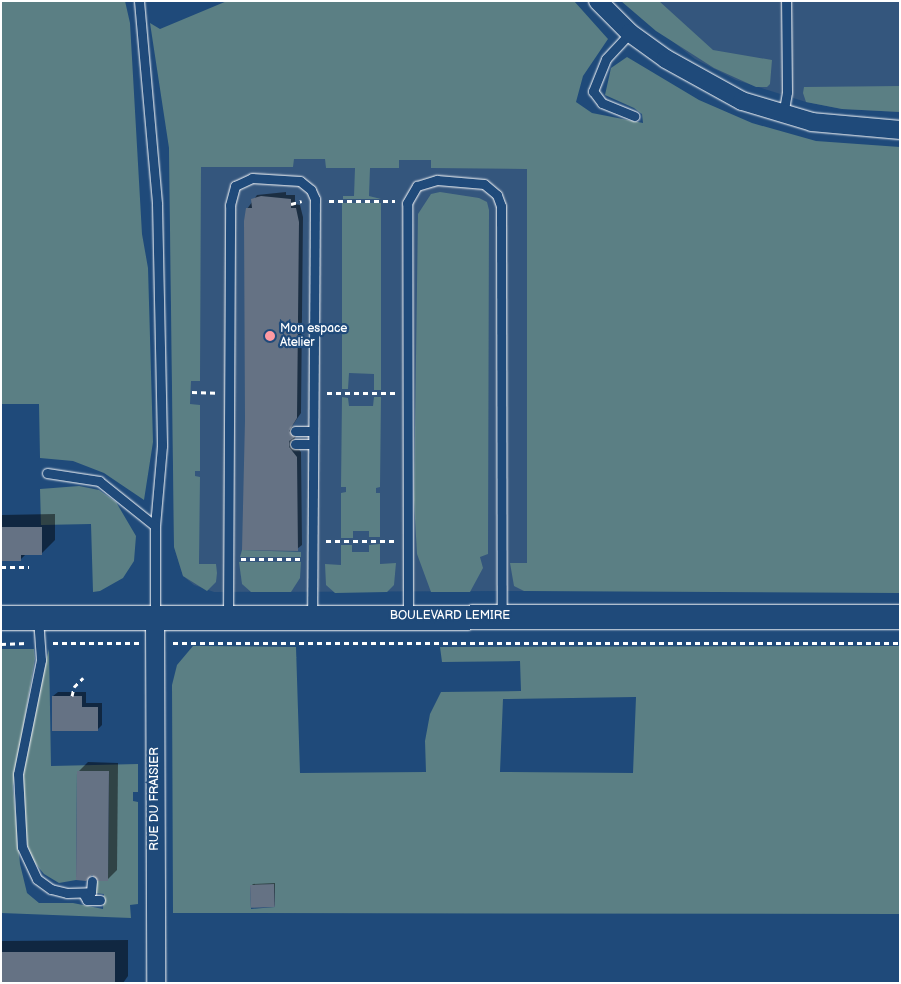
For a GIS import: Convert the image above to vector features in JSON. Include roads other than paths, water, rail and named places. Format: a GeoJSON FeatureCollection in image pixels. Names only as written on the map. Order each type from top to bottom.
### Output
{"type":"FeatureCollection","features":[{"type":"Feature","properties":{"kind":"main road","name":"BOULEVARD LEMIRE"},"geometry":{"type":"LineString","coordinates":[[1,618],[155,616],[900,616]]}},
{"type":"Feature","properties":{"kind":"street"},"geometry":{"type":"LineString","coordinates":[[598,1],[630,33],[712,86],[783,115],[846,127],[900,130]]}},
{"type":"Feature","properties":{"kind":"street","name":"RUE DU FRAISIER"},"geometry":{"type":"LineString","coordinates":[[155,616],[156,983]]}},
{"type":"Feature","properties":{"kind":"lane"},"geometry":{"type":"LineString","coordinates":[[139,1],[156,204],[162,446],[155,526],[155,616]]}},
{"type":"Feature","properties":{"kind":"lane"},"geometry":{"type":"LineString","coordinates":[[783,115],[787,92],[786,1]]}},
{"type":"Feature","properties":{"kind":"lane"},"geometry":{"type":"LineString","coordinates":[[630,33],[606,59],[593,90],[602,103],[636,116]]}},
{"type":"Feature","properties":{"kind":"lane"},"geometry":{"type":"LineString","coordinates":[[228,616],[230,205],[232,190],[247,178],[296,180],[308,186],[315,199],[312,616]]}},
{"type":"Feature","properties":{"kind":"lane"},"geometry":{"type":"LineString","coordinates":[[408,616],[407,203],[417,186],[437,180],[484,184],[497,195],[501,206],[502,616]]}},
{"type":"Feature","properties":{"kind":"lane"},"geometry":{"type":"LineString","coordinates":[[295,431],[313,431]]}},
{"type":"Feature","properties":{"kind":"lane"},"geometry":{"type":"LineString","coordinates":[[295,444],[313,444]]}},
{"type":"Feature","properties":{"kind":"lane"},"geometry":{"type":"LineString","coordinates":[[47,473],[99,481],[155,526]]}},
{"type":"Feature","properties":{"kind":"lane"},"geometry":{"type":"LineString","coordinates":[[38,617],[41,660],[18,774],[22,848],[37,879],[51,889],[83,894],[91,892],[92,881]]}},
{"type":"Feature","properties":{"kind":"lane"},"geometry":{"type":"LineString","coordinates":[[83,894],[87,900],[100,900]]}},
{"type":"Feature","properties":{"kind":"place","name":"Mon espace Atelier"},"geometry":{"type":"Point","coordinates":[270,336]}}]}
